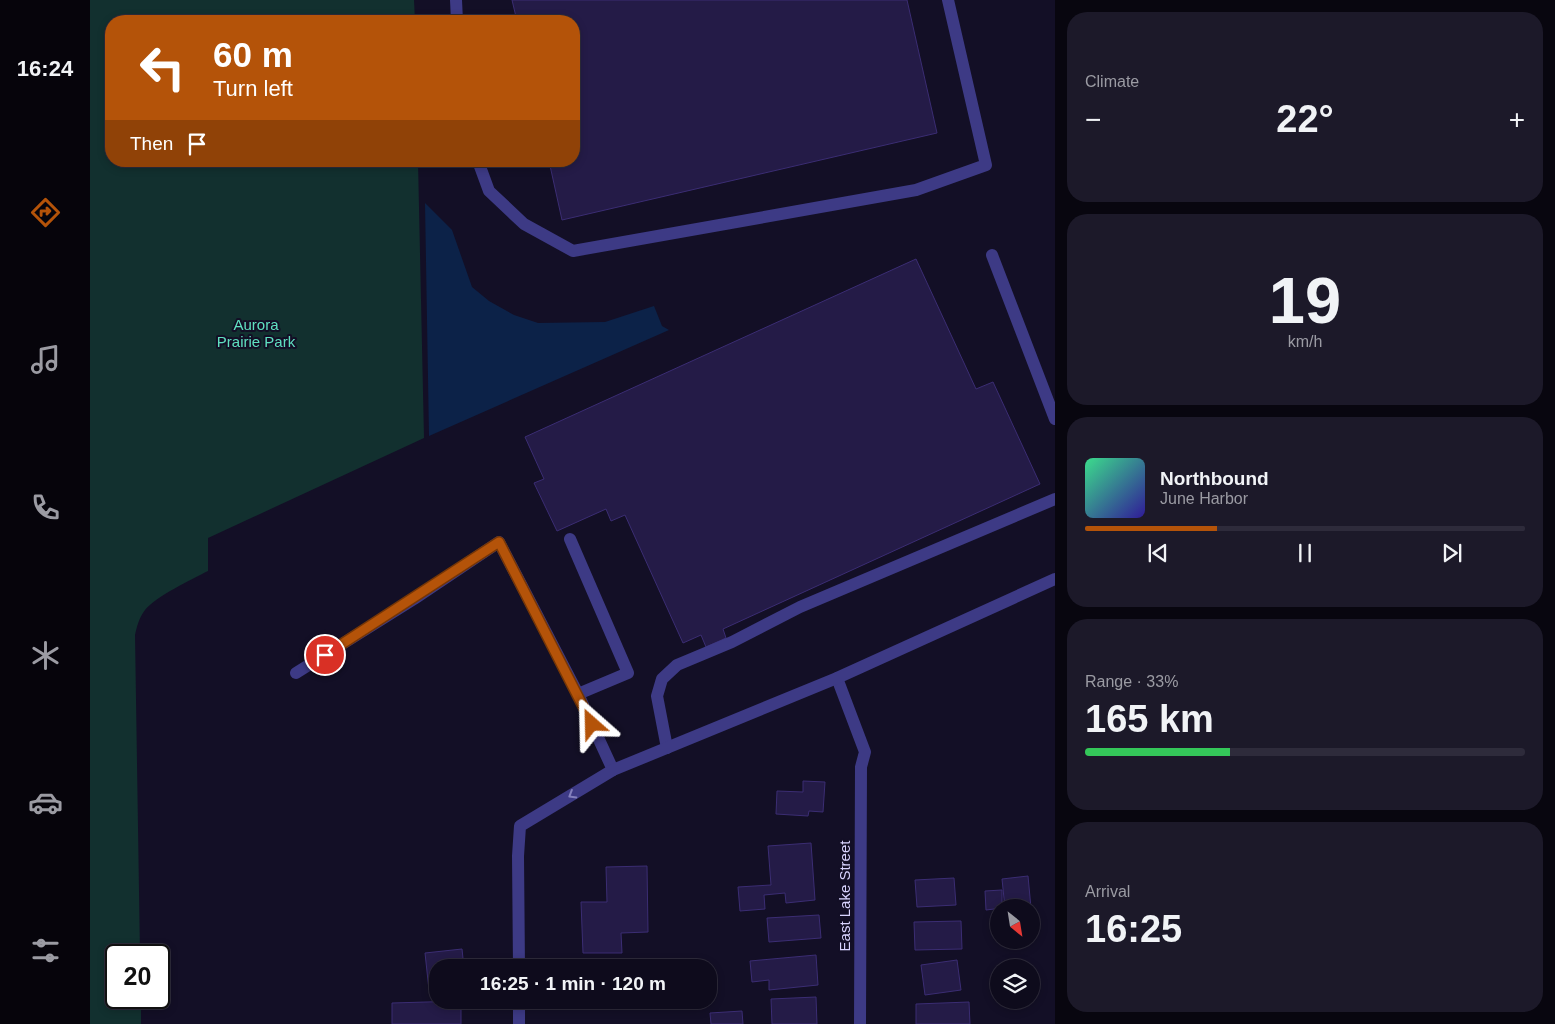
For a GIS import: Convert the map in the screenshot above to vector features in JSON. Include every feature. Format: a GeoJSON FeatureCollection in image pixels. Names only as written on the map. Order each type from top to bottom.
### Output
{"type":"FeatureCollection","features":[{"type":"Feature","properties":{"kind":"street"},"geometry":{"type":"LineString","coordinates":[[456,0],[457,15]]}},
{"type":"Feature","properties":{"kind":"street"},"geometry":{"type":"LineString","coordinates":[[480,167],[489,190],[524,224],[573,251],[916,190],[986,165],[948,0]]}},
{"type":"Feature","properties":{"kind":"street"},"geometry":{"type":"LineString","coordinates":[[992,256],[1055,419]]}},
{"type":"Feature","properties":{"kind":"street"},"geometry":{"type":"LineString","coordinates":[[667,748],[657,696],[662,679],[677,665],[732,642],[800,607],[1055,499]]}},
{"type":"Feature","properties":{"kind":"street"},"geometry":{"type":"LineString","coordinates":[[570,538],[628,673],[578,694]]}},
{"type":"Feature","properties":{"kind":"street"},"geometry":{"type":"LineString","coordinates":[[296,673],[414,599],[499,542],[578,694],[614,770]]}},
{"type":"Feature","properties":{"kind":"street"},"geometry":{"type":"LineString","coordinates":[[519,959],[518,856],[520,826],[614,770],[837,678],[1055,579]]}},
{"type":"Feature","properties":{"kind":"street","name":"East Lake Street"},"geometry":{"type":"LineString","coordinates":[[837,678],[865,752],[860,767],[860,1024]]}},
{"type":"Feature","properties":{"kind":"street"},"geometry":{"type":"LineString","coordinates":[[518,1024],[519,1009]]}},
{"type":"Feature","properties":{"kind":"green space","name":"Aurora Prairie Park"},"geometry":{"type":"Polygon","coordinates":[[[90,0],[414,0],[415,15],[105,15],[105,167],[418,167],[424,438],[208,538],[208,571],[174,589],[150,605],[141,616],[137,625],[135,635],[140,944],[105,944],[105,1009],[141,1009],[141,1024],[90,1024],[90,0]]]}},
{"type":"Feature","properties":{"kind":"water"},"geometry":{"type":"Polygon","coordinates":[[[425,203],[452,230],[472,287],[489,301],[514,315],[538,323],[605,322],[654,306],[662,326],[669,330],[429,436],[425,203]]]}},
{"type":"Feature","properties":{"kind":"building"},"geometry":{"type":"Polygon","coordinates":[[[512,0],[907,0],[937,133],[562,220],[550,167],[580,167],[580,15],[516,15],[512,0]]]}},
{"type":"Feature","properties":{"kind":"building"},"geometry":{"type":"Polygon","coordinates":[[[916,259],[976,389],[993,382],[1040,484],[723,629],[726,638],[706,647],[701,635],[683,643],[625,515],[611,521],[606,509],[557,531],[534,483],[544,479],[525,437],[916,259]]]}},
{"type":"Feature","properties":{"kind":"building"},"geometry":{"type":"Polygon","coordinates":[[[803,781],[825,782],[823,812],[809,811],[808,816],[776,814],[777,791],[803,792],[803,781]]]}},
{"type":"Feature","properties":{"kind":"building"},"geometry":{"type":"Polygon","coordinates":[[[811,843],[815,900],[786,903],[785,893],[764,895],[765,909],[740,911],[738,887],[771,885],[768,846],[811,843]]]}},
{"type":"Feature","properties":{"kind":"building"},"geometry":{"type":"Polygon","coordinates":[[[647,866],[648,932],[621,933],[622,953],[583,953],[581,902],[607,902],[606,867],[647,866]]]}},
{"type":"Feature","properties":{"kind":"building"},"geometry":{"type":"Polygon","coordinates":[[[1028,876],[1030,899],[1004,899],[1002,879],[1028,876]]]}},
{"type":"Feature","properties":{"kind":"building"},"geometry":{"type":"Polygon","coordinates":[[[954,878],[956,905],[917,907],[915,880],[954,878]]]}},
{"type":"Feature","properties":{"kind":"building"},"geometry":{"type":"Polygon","coordinates":[[[1002,890],[1002,899],[990,899],[990,910],[986,910],[985,891],[1002,890]]]}},
{"type":"Feature","properties":{"kind":"building"},"geometry":{"type":"Polygon","coordinates":[[[819,915],[821,938],[769,942],[767,918],[819,915]]]}},
{"type":"Feature","properties":{"kind":"building"},"geometry":{"type":"Polygon","coordinates":[[[961,921],[962,949],[915,950],[914,922],[961,921]]]}},
{"type":"Feature","properties":{"kind":"building"},"geometry":{"type":"Polygon","coordinates":[[[462,949],[463,959],[429,959],[429,990],[425,953],[462,949]]]}},
{"type":"Feature","properties":{"kind":"building"},"geometry":{"type":"Polygon","coordinates":[[[816,955],[818,985],[769,990],[769,980],[752,982],[750,961],[816,955]]]}},
{"type":"Feature","properties":{"kind":"building"},"geometry":{"type":"Polygon","coordinates":[[[957,960],[961,990],[925,995],[921,965],[957,960]]]}},
{"type":"Feature","properties":{"kind":"building"},"geometry":{"type":"Polygon","coordinates":[[[816,997],[817,1024],[772,1024],[771,999],[816,997]]]}},
{"type":"Feature","properties":{"kind":"building"},"geometry":{"type":"Polygon","coordinates":[[[429,1002],[429,1009],[461,1009],[461,1024],[392,1024],[392,1003],[429,1002]]]}},
{"type":"Feature","properties":{"kind":"building"},"geometry":{"type":"Polygon","coordinates":[[[969,1002],[970,1024],[916,1024],[916,1004],[969,1002]]]}},
{"type":"Feature","properties":{"kind":"building"},"geometry":{"type":"Polygon","coordinates":[[[742,1011],[743,1024],[711,1024],[710,1013],[742,1011]]]}},
{"type":"Feature","properties":{"kind":"route"},"geometry":{"type":"LineString","coordinates":[[325,655],[414,599],[499,542],[592,724]]}}]}
